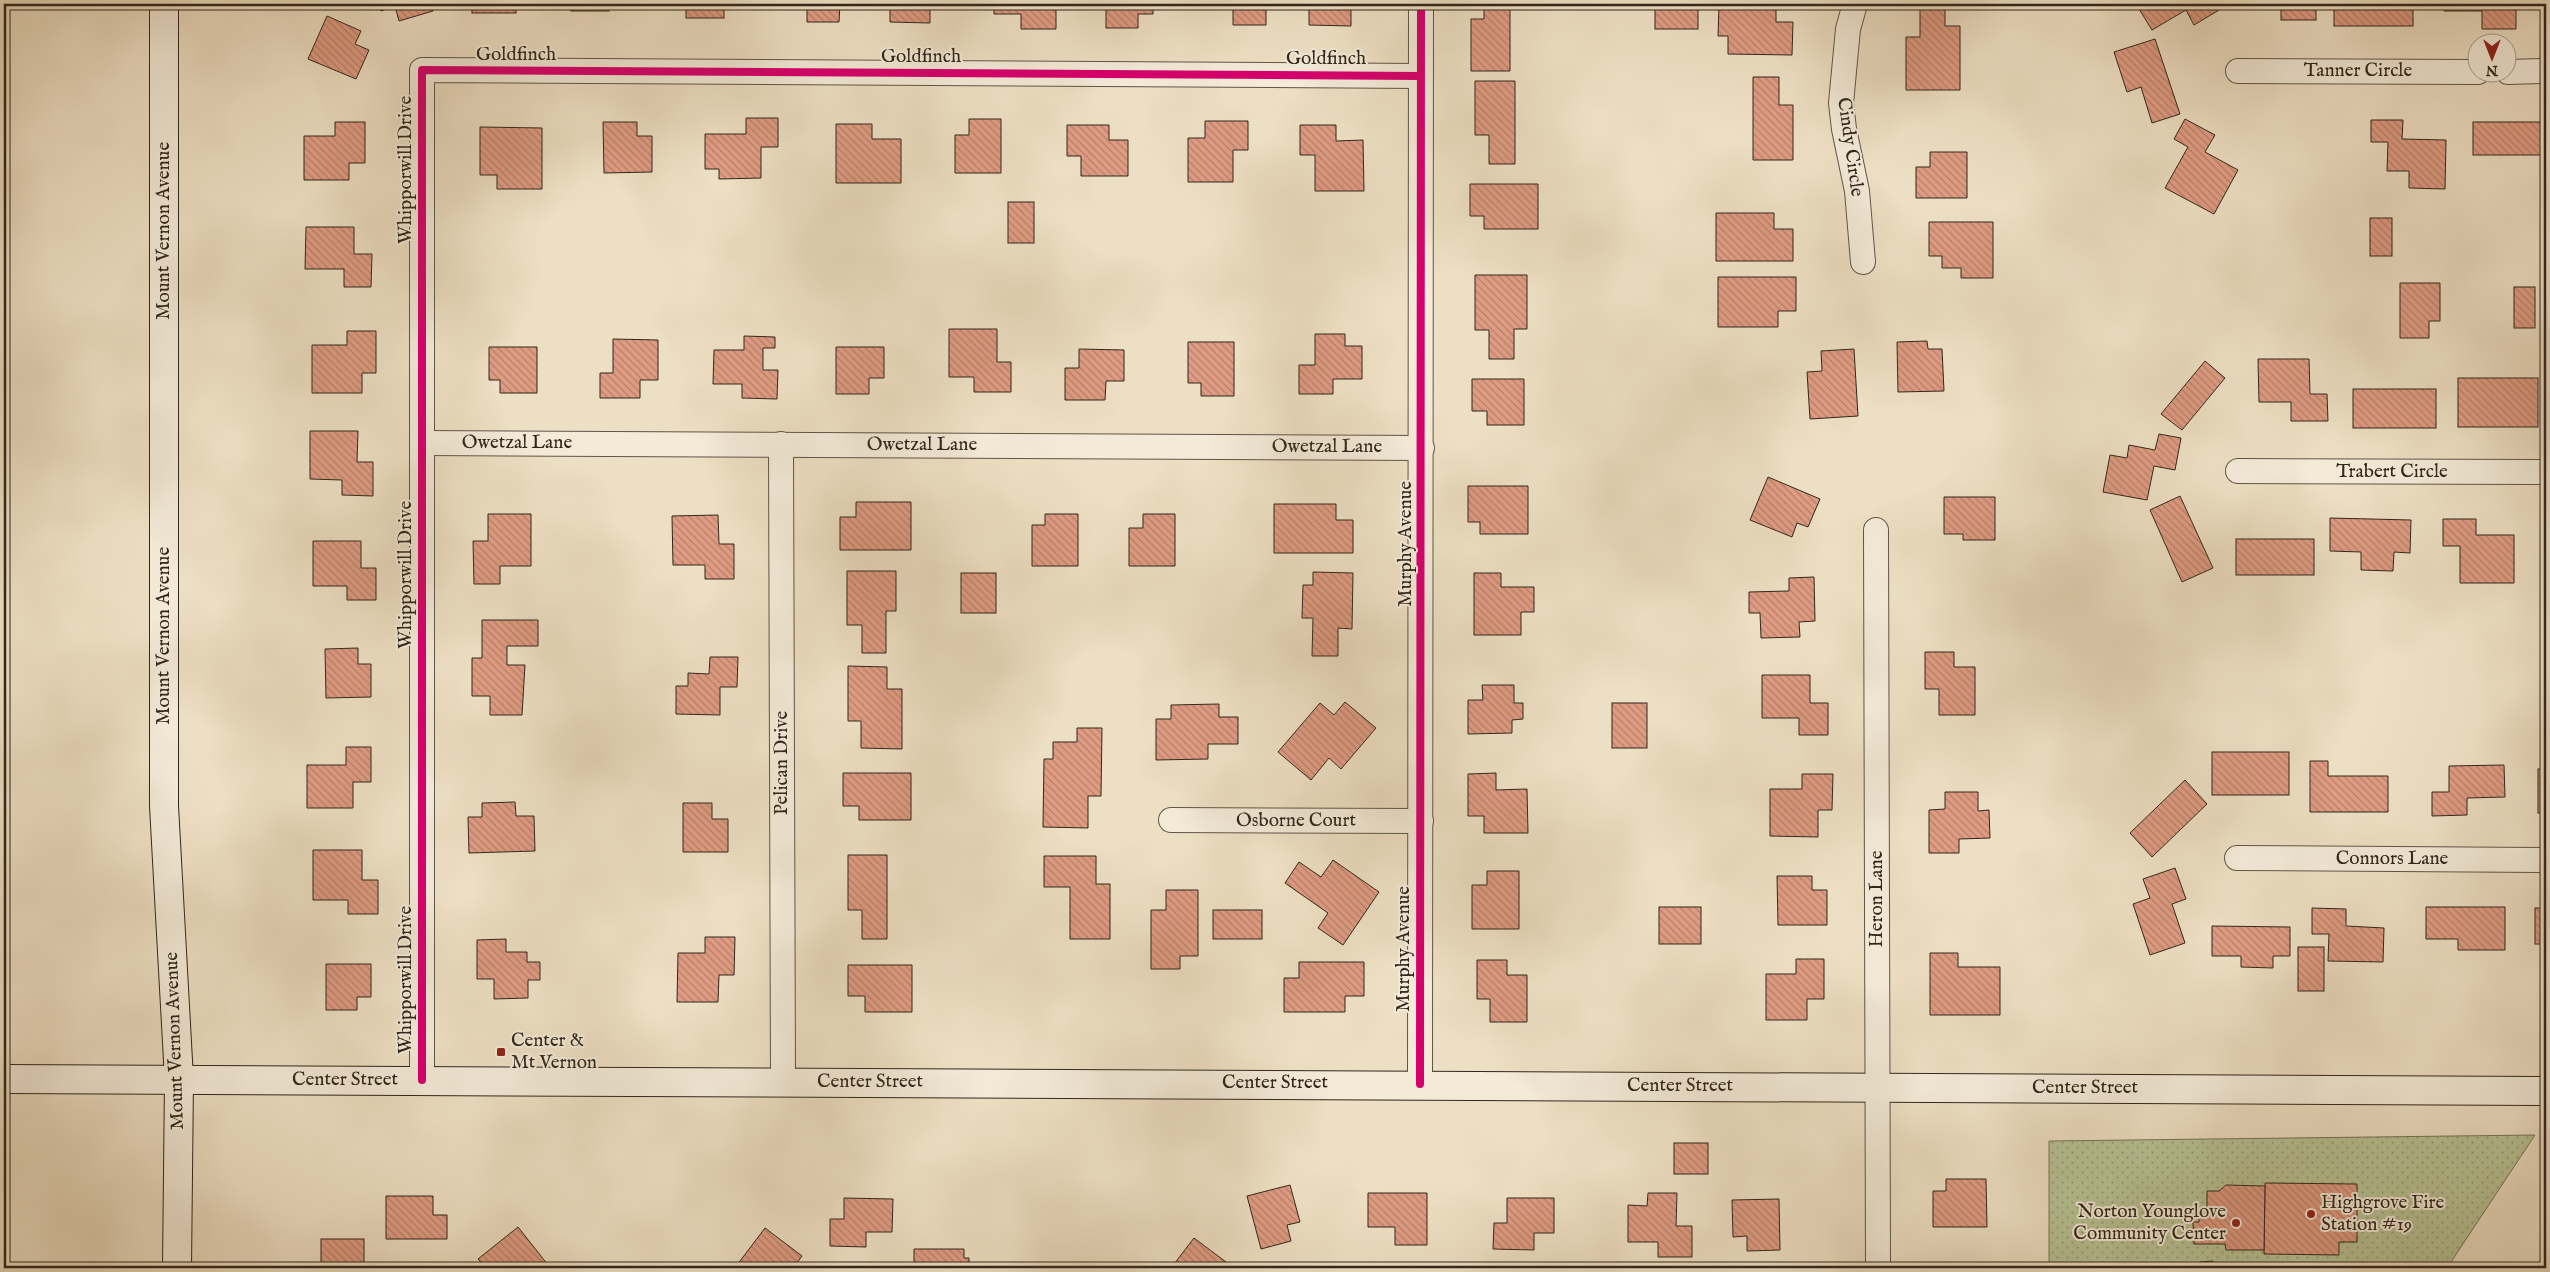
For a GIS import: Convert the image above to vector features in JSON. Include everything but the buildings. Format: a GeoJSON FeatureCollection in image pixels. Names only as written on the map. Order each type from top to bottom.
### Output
{"type":"FeatureCollection","features":[{"type":"Feature","properties":{"kind":"main road","name":"Mount Vernon Avenue"},"geometry":{"type":"LineString","coordinates":[[164,4],[164,806],[179,1079],[177,1268]]}},
{"type":"Feature","properties":{"kind":"main road","name":"Center Street"},"geometry":{"type":"LineString","coordinates":[[4,1079],[1420,1084],[2546,1091]]}},
{"type":"Feature","properties":{"kind":"street","name":"Murphy Avenue"},"geometry":{"type":"LineString","coordinates":[[1420,1084],[1421,4]]}},
{"type":"Feature","properties":{"kind":"street","name":"Cindy Circle"},"geometry":{"type":"LineString","coordinates":[[1855,4],[1848,29],[1841,103],[1856,190],[1864,262]]}},
{"type":"Feature","properties":{"kind":"street","name":"Goldfinch"},"geometry":{"type":"LineString","coordinates":[[422,70],[1420,76]]}},
{"type":"Feature","properties":{"kind":"street","name":"Whipporwill Drive"},"geometry":{"type":"LineString","coordinates":[[422,70],[422,1080]]}},
{"type":"Feature","properties":{"kind":"street","name":"Tanner Circle"},"geometry":{"type":"LineString","coordinates":[[2238,71],[2468,72]]}},
{"type":"Feature","properties":{"kind":"street"},"geometry":{"type":"LineString","coordinates":[[2518,72],[2546,71]]}},
{"type":"Feature","properties":{"kind":"street","name":"Owetzal Lane"},"geometry":{"type":"LineString","coordinates":[[422,443],[1422,448]]}},
{"type":"Feature","properties":{"kind":"street","name":"Pelican Drive"},"geometry":{"type":"LineString","coordinates":[[781,444],[783,1082]]}},
{"type":"Feature","properties":{"kind":"street","name":"Trabert Circle"},"geometry":{"type":"LineString","coordinates":[[2238,471],[2546,472]]}},
{"type":"Feature","properties":{"kind":"street","name":"Heron Lane"},"geometry":{"type":"LineString","coordinates":[[1876,530],[1878,1268]]}},
{"type":"Feature","properties":{"kind":"street","name":"Osborne Court"},"geometry":{"type":"LineString","coordinates":[[1171,820],[1421,821]]}},
{"type":"Feature","properties":{"kind":"street","name":"Connors Lane"},"geometry":{"type":"LineString","coordinates":[[2237,858],[2546,860]]}},
{"type":"Feature","properties":{"kind":"green space"},"geometry":{"type":"Polygon","coordinates":[[[2535,1135],[2447,1268],[2049,1268],[2049,1141],[2535,1135]]]}},
{"type":"Feature","properties":{"kind":"cycle path"},"geometry":{"type":"LineString","coordinates":[[1420,1084],[1421,4]]}},
{"type":"Feature","properties":{"kind":"cycle path"},"geometry":{"type":"LineString","coordinates":[[422,1080],[422,70],[1420,76]]}},
{"type":"Feature","properties":{"kind":"place","name":"Center & Mt Vernon"},"geometry":{"type":"Point","coordinates":[501,1052]}},
{"type":"Feature","properties":{"kind":"place","name":"Highgrove Fire Station #19"},"geometry":{"type":"Point","coordinates":[2311,1214]}},
{"type":"Feature","properties":{"kind":"place","name":"Norton Younglove Community Center"},"geometry":{"type":"Point","coordinates":[2236,1223]}}]}
